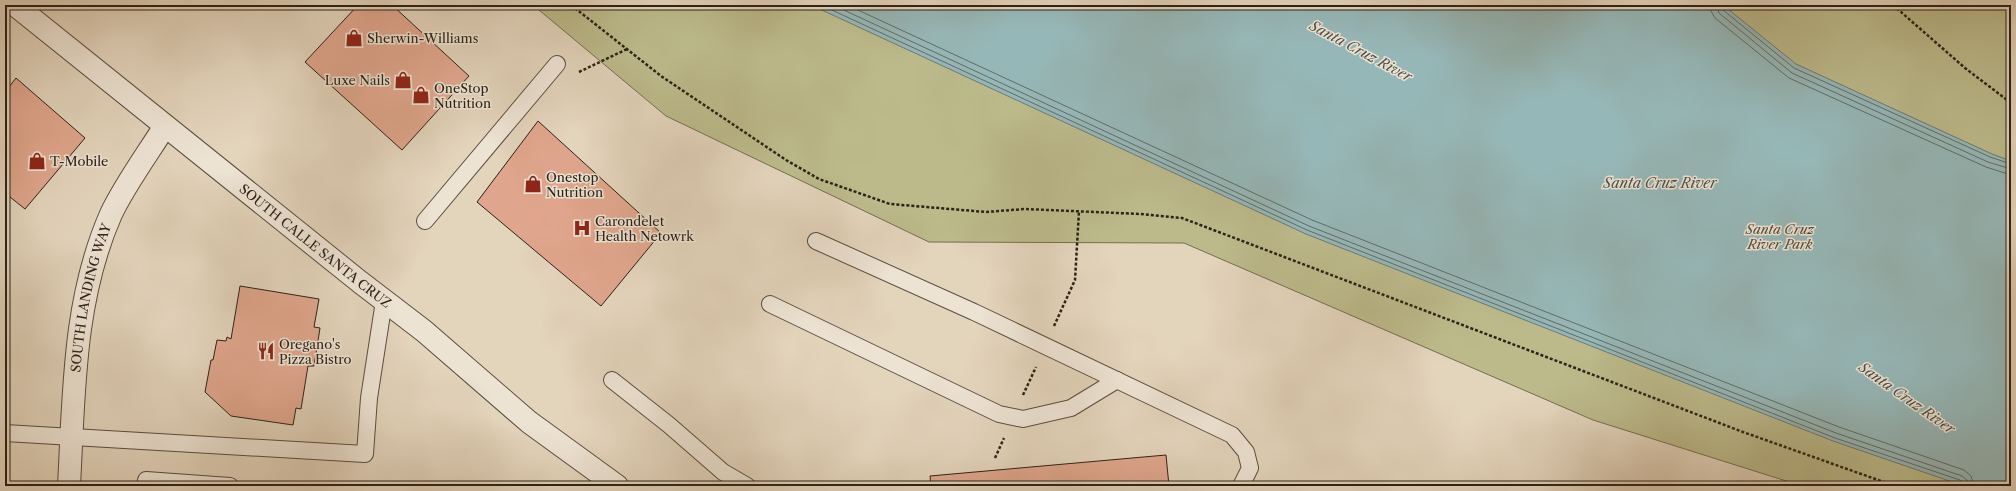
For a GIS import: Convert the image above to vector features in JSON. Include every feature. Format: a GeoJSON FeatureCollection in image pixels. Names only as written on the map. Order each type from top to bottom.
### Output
{"type":"FeatureCollection","features":[{"type":"Feature","properties":{"kind":"street","name":"SOUTH CALLE SANTA CRUZ"},"geometry":{"type":"LineString","coordinates":[[15,5],[384,301],[424,331],[529,422],[617,486]]}},
{"type":"Feature","properties":{"kind":"street","name":"SOUTH LANDING WAY"},"geometry":{"type":"LineString","coordinates":[[69,486],[77,348],[85,295],[100,242],[112,213],[165,126]]}},
{"type":"Feature","properties":{"kind":"lane"},"geometry":{"type":"LineString","coordinates":[[425,221],[557,64]]}},
{"type":"Feature","properties":{"kind":"lane"},"geometry":{"type":"LineString","coordinates":[[816,241],[974,312],[1232,435],[1246,452],[1250,468],[1241,486]]}},
{"type":"Feature","properties":{"kind":"lane"},"geometry":{"type":"LineString","coordinates":[[5,433],[365,454],[369,398],[384,301]]}},
{"type":"Feature","properties":{"kind":"lane"},"geometry":{"type":"LineString","coordinates":[[770,304],[999,414],[1023,419],[1071,408],[1116,380]]}},
{"type":"Feature","properties":{"kind":"lane"},"geometry":{"type":"LineString","coordinates":[[612,380],[669,425],[723,472],[747,486]]}},
{"type":"Feature","properties":{"kind":"lane"},"geometry":{"type":"LineString","coordinates":[[146,480],[230,486]]}},
{"type":"Feature","properties":{"kind":"path"},"geometry":{"type":"LineString","coordinates":[[571,5],[661,76],[786,160],[819,179],[890,204],[986,212],[1025,209],[1141,214],[1182,218],[1743,432],[1895,486]]}},
{"type":"Feature","properties":{"kind":"path"},"geometry":{"type":"LineString","coordinates":[[1893,5],[1965,68],[2011,102]]}},
{"type":"Feature","properties":{"kind":"path"},"geometry":{"type":"LineString","coordinates":[[578,72],[627,49]]}},
{"type":"Feature","properties":{"kind":"green space","name":"Santa Cruz River"},"geometry":{"type":"Polygon","coordinates":[[[533,5],[2011,5],[2011,486],[1802,486],[1593,420],[1184,243],[929,242],[666,116],[533,5]]]}},
{"type":"Feature","properties":{"kind":"water","name":"Santa Cruz River"},"geometry":{"type":"Polygon","coordinates":[[[811,5],[1723,5],[1796,64],[1992,154],[2011,161],[2011,486],[1964,486],[1833,441],[1306,234],[811,5]]]}},
{"type":"Feature","properties":{"kind":"building"},"geometry":{"type":"Polygon","coordinates":[[[358,5],[392,5],[469,76],[402,150],[305,62],[358,5]]]}},
{"type":"Feature","properties":{"kind":"building"},"geometry":{"type":"Polygon","coordinates":[[[16,78],[85,138],[25,209],[5,193],[5,92],[16,78]]]}},
{"type":"Feature","properties":{"kind":"building"},"geometry":{"type":"Polygon","coordinates":[[[538,121],[661,233],[601,306],[477,202],[538,121]]]}},
{"type":"Feature","properties":{"kind":"building","name":"Oregano's Pizza Bistro"},"geometry":{"type":"Polygon","coordinates":[[[240,286],[319,299],[314,327],[320,328],[314,366],[308,366],[301,409],[296,408],[293,425],[231,416],[205,392],[211,360],[213,360],[217,340],[226,341],[227,337],[231,339],[240,286]]]}},
{"type":"Feature","properties":{"kind":"building"},"geometry":{"type":"Polygon","coordinates":[[[1166,455],[1169,486],[931,486],[930,476],[1166,455]]]}},
{"type":"Feature","properties":{"kind":"place","name":"Sherwin-Williams"},"geometry":{"type":"Point","coordinates":[354,38]}},
{"type":"Feature","properties":{"kind":"place","name":"Luxe Nails"},"geometry":{"type":"Point","coordinates":[403,80]}},
{"type":"Feature","properties":{"kind":"place","name":"OneStop Nutrition"},"geometry":{"type":"Point","coordinates":[421,95]}},
{"type":"Feature","properties":{"kind":"place","name":"T-Mobile"},"geometry":{"type":"Point","coordinates":[37,161]}},
{"type":"Feature","properties":{"kind":"place","name":"Onestop Nutrition"},"geometry":{"type":"Point","coordinates":[533,184]}},
{"type":"Feature","properties":{"kind":"place","name":"Carondelet Health Netowrk"},"geometry":{"type":"Point","coordinates":[582,228]}},
{"type":"Feature","properties":{"kind":"place","name":"Oregano's Pizza Bistro"},"geometry":{"type":"Point","coordinates":[266,351]}},
{"type":"Feature","properties":{"kind":"park label","name":"Santa Cruz River Park"},"geometry":{"type":"Point","coordinates":[1780,236]}}]}
